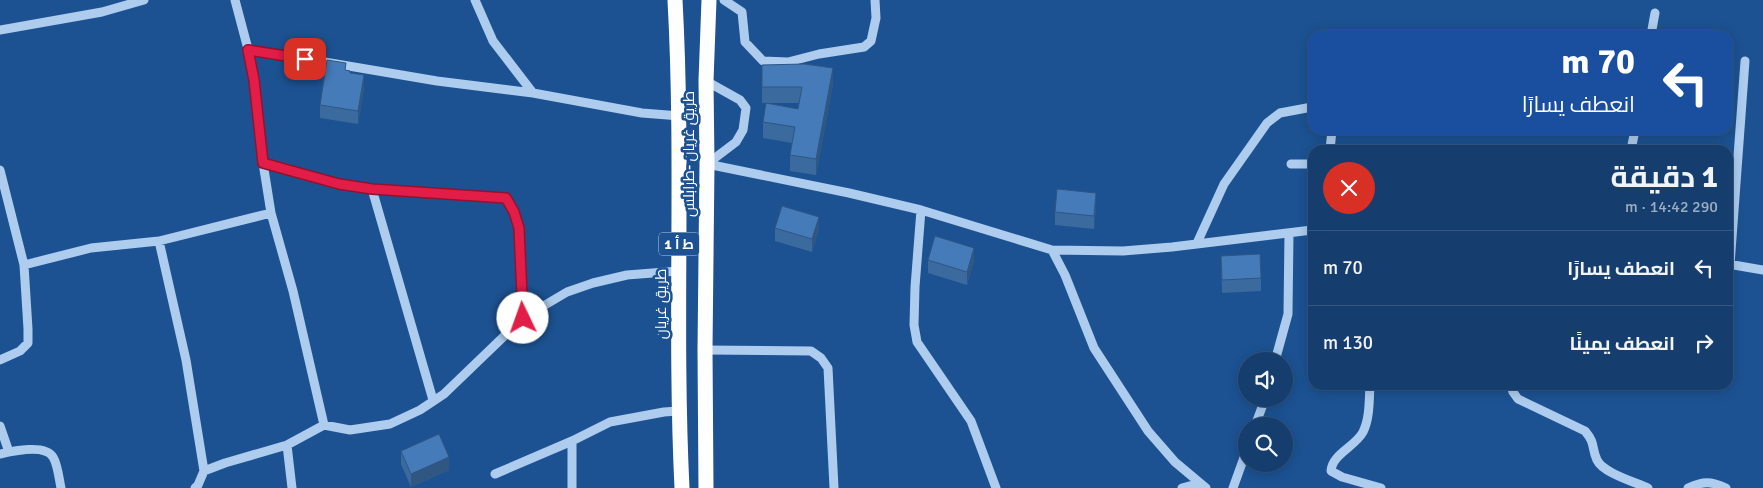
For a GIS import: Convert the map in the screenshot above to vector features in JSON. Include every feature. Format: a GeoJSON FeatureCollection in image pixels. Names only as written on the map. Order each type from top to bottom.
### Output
{"type":"FeatureCollection","features":[{"type":"Feature","properties":{"kind":"highway","name":"طريق غريان"},"geometry":{"type":"LineString","coordinates":[[675,0],[680,116],[678,412],[682,488]]}},
{"type":"Feature","properties":{"kind":"highway","name":"طريق غريان -طرابلس"},"geometry":{"type":"LineString","coordinates":[[706,488],[706,81],[709,0]]}},
{"type":"Feature","properties":{"kind":"street"},"geometry":{"type":"LineString","coordinates":[[0,30],[102,12],[144,0]]}},
{"type":"Feature","properties":{"kind":"street"},"geometry":{"type":"LineString","coordinates":[[235,0],[254,80],[263,163],[271,213],[293,291],[324,426]]}},
{"type":"Feature","properties":{"kind":"street"},"geometry":{"type":"LineString","coordinates":[[475,0],[493,41],[533,93]]}},
{"type":"Feature","properties":{"kind":"street"},"geometry":{"type":"LineString","coordinates":[[724,0],[742,12],[746,42],[763,61],[788,62],[819,54],[864,47],[871,41],[876,18],[875,0]]}},
{"type":"Feature","properties":{"kind":"street"},"geometry":{"type":"LineString","coordinates":[[1652,30],[1655,13]]}},
{"type":"Feature","properties":{"kind":"street"},"geometry":{"type":"LineString","coordinates":[[248,50],[438,81],[533,93],[642,113],[680,116]]}},
{"type":"Feature","properties":{"kind":"street"},"geometry":{"type":"LineString","coordinates":[[1733,214],[1745,61]]}},
{"type":"Feature","properties":{"kind":"street"},"geometry":{"type":"LineString","coordinates":[[706,81],[740,100],[746,108],[743,130],[736,142],[707,164]]}},
{"type":"Feature","properties":{"kind":"street"},"geometry":{"type":"LineString","coordinates":[[1198,243],[1224,184],[1266,123],[1280,113],[1308,108]]}},
{"type":"Feature","properties":{"kind":"street"},"geometry":{"type":"LineString","coordinates":[[263,163],[339,184],[372,189],[506,198],[514,212],[519,228],[523,318]]}},
{"type":"Feature","properties":{"kind":"street"},"geometry":{"type":"LineString","coordinates":[[707,164],[849,192],[921,210],[1052,250],[1123,251],[1308,231]]}},
{"type":"Feature","properties":{"kind":"street"},"geometry":{"type":"LineString","coordinates":[[1291,164],[1308,164]]}},
{"type":"Feature","properties":{"kind":"street"},"geometry":{"type":"LineString","coordinates":[[0,170],[24,265],[28,329],[28,343],[20,351],[0,360]]}},
{"type":"Feature","properties":{"kind":"street"},"geometry":{"type":"LineString","coordinates":[[372,189],[433,400]]}},
{"type":"Feature","properties":{"kind":"street"},"geometry":{"type":"LineString","coordinates":[[921,210],[915,287],[914,325],[917,342],[971,421],[996,488]]}},
{"type":"Feature","properties":{"kind":"street"},"geometry":{"type":"LineString","coordinates":[[24,265],[91,248],[159,241],[271,213]]}},
{"type":"Feature","properties":{"kind":"street"},"geometry":{"type":"LineString","coordinates":[[1277,352],[1288,314],[1289,233]]}},
{"type":"Feature","properties":{"kind":"street"},"geometry":{"type":"LineString","coordinates":[[159,241],[186,360],[204,471],[195,488]]}},
{"type":"Feature","properties":{"kind":"street"},"geometry":{"type":"LineString","coordinates":[[1052,250],[1066,275],[1094,348],[1148,431],[1175,462],[1203,485]]}},
{"type":"Feature","properties":{"kind":"street"},"geometry":{"type":"LineString","coordinates":[[1733,266],[1763,270]]}},
{"type":"Feature","properties":{"kind":"street"},"geometry":{"type":"LineString","coordinates":[[204,471],[287,445],[324,426],[350,430],[390,424],[420,410],[444,394],[523,318],[567,292],[593,283],[627,275],[678,271]]}},
{"type":"Feature","properties":{"kind":"street"},"geometry":{"type":"LineString","coordinates":[[705,350],[811,351],[821,358],[828,368],[834,488]]}},
{"type":"Feature","properties":{"kind":"street"},"geometry":{"type":"LineString","coordinates":[[1370,390],[1367,421],[1363,432],[1357,441],[1333,461],[1331,471],[1342,477],[1381,488]]}},
{"type":"Feature","properties":{"kind":"street"},"geometry":{"type":"LineString","coordinates":[[1512,390],[1518,399],[1585,431],[1592,439],[1598,463],[1615,474],[1648,488]]}},
{"type":"Feature","properties":{"kind":"street"},"geometry":{"type":"LineString","coordinates":[[495,474],[572,441],[610,422],[664,412],[678,412]]}},
{"type":"Feature","properties":{"kind":"street"},"geometry":{"type":"LineString","coordinates":[[0,426],[4,453],[39,449],[49,453],[54,459],[61,488]]}},
{"type":"Feature","properties":{"kind":"street"},"geometry":{"type":"LineString","coordinates":[[572,441],[572,488]]}},
{"type":"Feature","properties":{"kind":"street"},"geometry":{"type":"LineString","coordinates":[[287,445],[292,488]]}},
{"type":"Feature","properties":{"kind":"street"},"geometry":{"type":"LineString","coordinates":[[1233,488],[1239,472]]}},
{"type":"Feature","properties":{"kind":"street"},"geometry":{"type":"LineString","coordinates":[[1688,488],[1714,482],[1726,488]]}},
{"type":"Feature","properties":{"kind":"street"},"geometry":{"type":"LineString","coordinates":[[1182,488],[1203,485]]}},
{"type":"Feature","properties":{"kind":"building"},"geometry":{"type":"Polygon","coordinates":[[[327,60],[346,63],[345,70],[350,71],[350,73],[364,75],[358,111],[320,105],[327,60]]]}},
{"type":"Feature","properties":{"kind":"building"},"geometry":{"type":"Polygon","coordinates":[[[804,64],[833,68],[816,159],[790,155],[795,127],[763,122],[766,103],[798,109],[802,87],[762,87],[762,65],[804,64]]]}},
{"type":"Feature","properties":{"kind":"building"},"geometry":{"type":"Polygon","coordinates":[[[1057,189],[1096,193],[1094,216],[1055,212],[1057,189]]]}},
{"type":"Feature","properties":{"kind":"building"},"geometry":{"type":"Polygon","coordinates":[[[782,206],[819,217],[812,239],[775,228],[782,206]]]}},
{"type":"Feature","properties":{"kind":"building"},"geometry":{"type":"Polygon","coordinates":[[[935,236],[974,248],[967,272],[928,260],[935,236]]]}},
{"type":"Feature","properties":{"kind":"building"},"geometry":{"type":"Polygon","coordinates":[[[1260,254],[1261,278],[1222,280],[1221,256],[1260,254]]]}},
{"type":"Feature","properties":{"kind":"building"},"geometry":{"type":"Polygon","coordinates":[[[439,434],[449,457],[411,474],[401,451],[439,434]]]}},
{"type":"Feature","properties":{"kind":"route"},"geometry":{"type":"LineString","coordinates":[[305,59],[248,50],[254,80],[263,163],[339,184],[372,189],[506,198],[514,212],[519,228],[523,318]]}}]}
